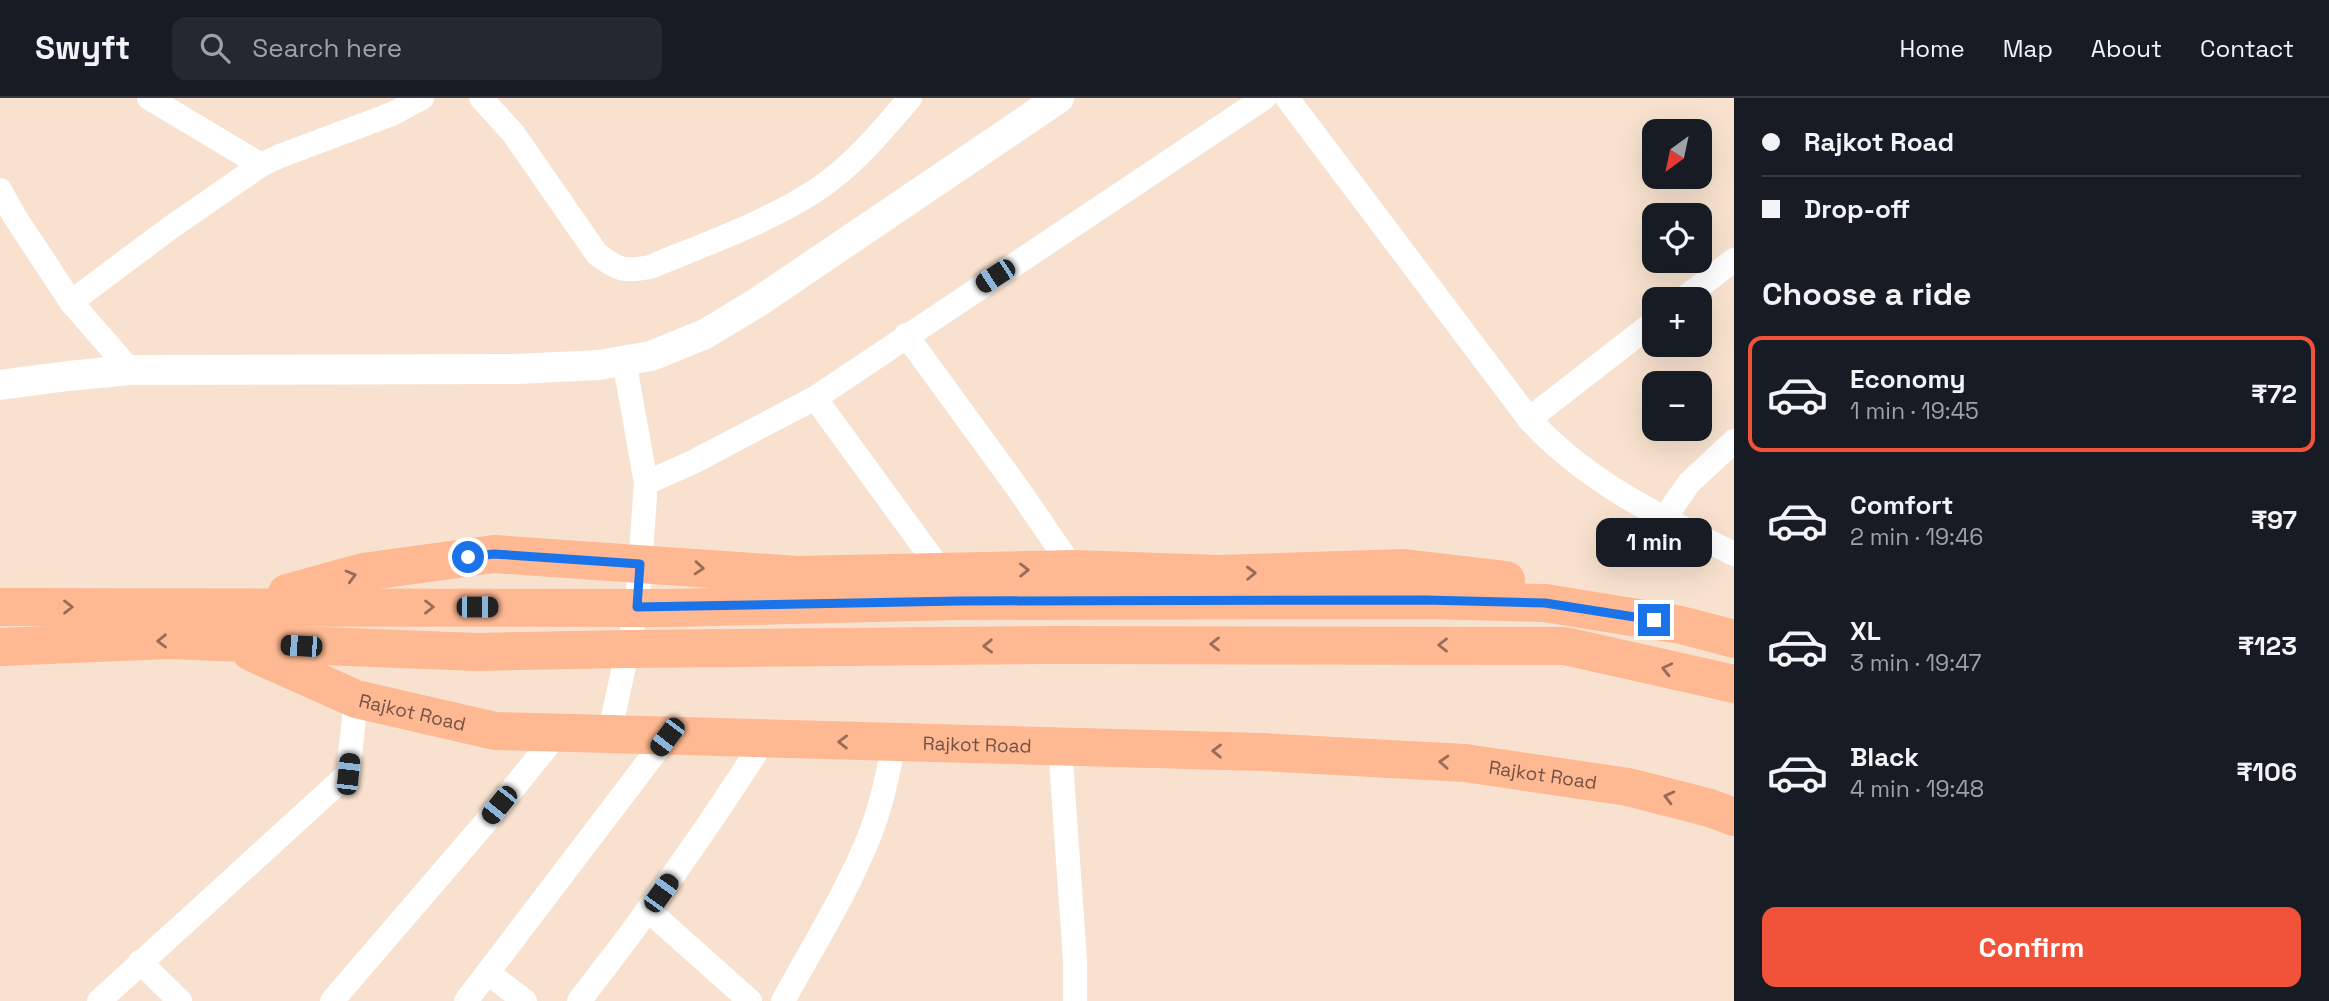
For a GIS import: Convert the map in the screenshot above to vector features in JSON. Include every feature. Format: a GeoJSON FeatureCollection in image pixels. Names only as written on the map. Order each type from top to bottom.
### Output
{"type":"FeatureCollection","features":[{"type":"Feature","properties":{"kind":"highway"},"geometry":{"type":"LineString","coordinates":[[0,647],[169,640],[234,624],[363,572],[494,554],[797,575],[1073,569],[1218,574],[1405,568],[1604,591],[1719,607],[1734,612]]}},
{"type":"Feature","properties":{"kind":"highway"},"geometry":{"type":"LineString","coordinates":[[234,624],[637,607],[958,601],[1425,600],[1545,603],[1681,625],[1734,639]]}},
{"type":"Feature","properties":{"kind":"highway"},"geometry":{"type":"LineString","coordinates":[[0,607],[234,624],[476,652],[1213,644],[1565,646],[1734,684]]}},
{"type":"Feature","properties":{"kind":"highway","name":"Rajkot Road"},"geometry":{"type":"LineString","coordinates":[[234,624],[356,699],[495,731],[1262,752],[1465,763],[1628,787],[1710,808],[1734,817]]}},
{"type":"Feature","properties":{"kind":"street"},"geometry":{"type":"LineString","coordinates":[[149,98],[261,165]]}},
{"type":"Feature","properties":{"kind":"street"},"geometry":{"type":"LineString","coordinates":[[71,302],[170,228],[261,165],[392,114],[422,98]]}},
{"type":"Feature","properties":{"kind":"street"},"geometry":{"type":"LineString","coordinates":[[481,98],[513,132],[597,254],[614,267],[629,271],[650,267],[771,216],[816,191],[855,159],[910,98]]}},
{"type":"Feature","properties":{"kind":"street"},"geometry":{"type":"LineString","coordinates":[[0,385],[130,370],[516,369],[599,365],[651,356],[716,328],[758,302],[1059,98]]}},
{"type":"Feature","properties":{"kind":"street"},"geometry":{"type":"LineString","coordinates":[[646,483],[693,462],[814,398],[1264,98]]}},
{"type":"Feature","properties":{"kind":"street"},"geometry":{"type":"LineString","coordinates":[[1287,98],[1529,419],[1549,441],[1614,491],[1734,554]]}},
{"type":"Feature","properties":{"kind":"street"},"geometry":{"type":"LineString","coordinates":[[0,190],[7,214],[71,302],[130,370]]}},
{"type":"Feature","properties":{"kind":"street"},"geometry":{"type":"LineString","coordinates":[[1699,287],[1734,260]]}},
{"type":"Feature","properties":{"kind":"street"},"geometry":{"type":"LineString","coordinates":[[1529,419],[1642,331]]}},
{"type":"Feature","properties":{"kind":"street"},"geometry":{"type":"LineString","coordinates":[[906,335],[1073,569]]}},
{"type":"Feature","properties":{"kind":"street"},"geometry":{"type":"LineString","coordinates":[[609,735],[637,607],[646,483],[624,360]]}},
{"type":"Feature","properties":{"kind":"street"},"geometry":{"type":"LineString","coordinates":[[814,398],[942,572]]}},
{"type":"Feature","properties":{"kind":"street"},"geometry":{"type":"LineString","coordinates":[[1664,519],[1689,483],[1734,441]]}},
{"type":"Feature","properties":{"kind":"street"},"geometry":{"type":"LineString","coordinates":[[99,1001],[348,774],[356,699]]}},
{"type":"Feature","properties":{"kind":"street"},"geometry":{"type":"LineString","coordinates":[[332,1001],[485,823],[558,733]]}},
{"type":"Feature","properties":{"kind":"street"},"geometry":{"type":"LineString","coordinates":[[466,1001],[667,737]]}},
{"type":"Feature","properties":{"kind":"street"},"geometry":{"type":"LineString","coordinates":[[579,1001],[700,839],[764,740]]}},
{"type":"Feature","properties":{"kind":"street"},"geometry":{"type":"LineString","coordinates":[[783,1001],[853,873],[871,833],[883,799],[894,743]]}},
{"type":"Feature","properties":{"kind":"street"},"geometry":{"type":"LineString","coordinates":[[1060,747],[1076,1001]]}},
{"type":"Feature","properties":{"kind":"street"},"geometry":{"type":"LineString","coordinates":[[648,910],[750,1001]]}},
{"type":"Feature","properties":{"kind":"street"},"geometry":{"type":"LineString","coordinates":[[140,962],[180,1001]]}},
{"type":"Feature","properties":{"kind":"street"},"geometry":{"type":"LineString","coordinates":[[488,973],[525,1001]]}},
{"type":"Feature","properties":{"kind":"shaded area"},"geometry":{"type":"Polygon","coordinates":[[[0,98],[1734,98],[1734,1001],[0,1001],[0,98]]]}},
{"type":"Feature","properties":{"kind":"route"},"geometry":{"type":"LineString","coordinates":[[468,557],[494,554],[640,564],[637,607],[958,601],[1425,600],[1545,603],[1654,620]]}}]}
